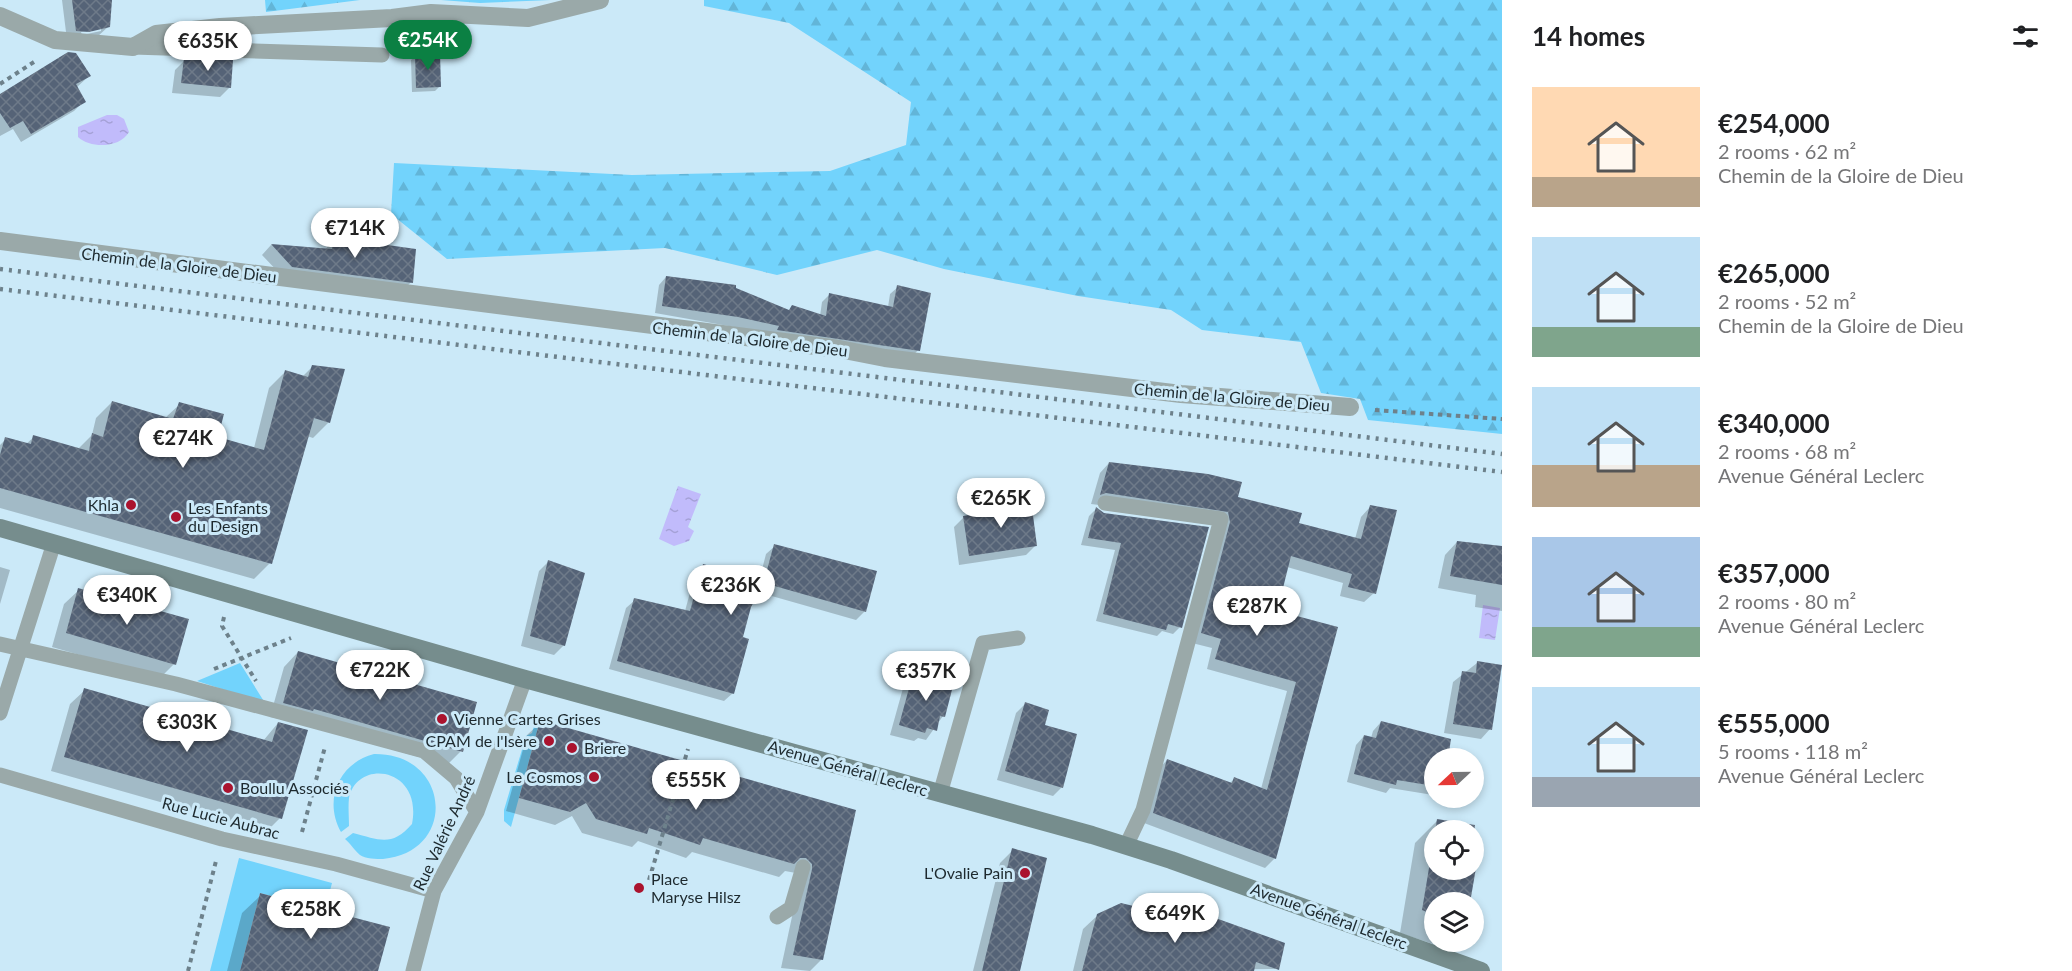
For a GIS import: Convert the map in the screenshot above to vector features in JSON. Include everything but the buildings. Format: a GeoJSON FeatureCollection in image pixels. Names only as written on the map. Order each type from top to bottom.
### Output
{"type":"FeatureCollection","features":[{"type":"Feature","properties":{"kind":"main road","name":"Avenue Général Leclerc"},"geometry":{"type":"LineString","coordinates":[[0,528],[330,621],[525,679],[1126,846],[1481,971]]}},
{"type":"Feature","properties":{"kind":"street"},"geometry":{"type":"LineString","coordinates":[[0,16],[55,40],[133,47],[156,34],[220,27],[392,18],[431,13],[528,18],[600,0]]}},
{"type":"Feature","properties":{"kind":"street","name":"Chemin de la Gloire de Dieu"},"geometry":{"type":"LineString","coordinates":[[0,241],[839,349],[885,358],[1181,394],[1350,407]]}},
{"type":"Feature","properties":{"kind":"lane"},"geometry":{"type":"LineString","coordinates":[[133,47],[382,55]]}},
{"type":"Feature","properties":{"kind":"lane"},"geometry":{"type":"LineString","coordinates":[[1104,503],[1221,519],[1143,810],[1126,846]]}},
{"type":"Feature","properties":{"kind":"lane"},"geometry":{"type":"LineString","coordinates":[[0,712],[54,543]]}},
{"type":"Feature","properties":{"kind":"lane"},"geometry":{"type":"LineString","coordinates":[[940,794],[983,643],[1018,639]]}},
{"type":"Feature","properties":{"kind":"lane"},"geometry":{"type":"LineString","coordinates":[[0,644],[176,684],[424,751],[456,778],[477,812]]}},
{"type":"Feature","properties":{"kind":"lane","name":"Rue Valérie André"},"geometry":{"type":"LineString","coordinates":[[414,971],[434,891],[477,812],[525,679]]}},
{"type":"Feature","properties":{"kind":"lane","name":"Rue Lucie Aubrac"},"geometry":{"type":"LineString","coordinates":[[0,775],[222,839],[336,864],[434,891]]}},
{"type":"Feature","properties":{"kind":"lane"},"geometry":{"type":"LineString","coordinates":[[777,917],[791,908],[803,867]]}},
{"type":"Feature","properties":{"kind":"path"},"geometry":{"type":"LineString","coordinates":[[0,84],[46,54],[55,40]]}},
{"type":"Feature","properties":{"kind":"path","name":"Chemin de la Gloire de Dieu"},"geometry":{"type":"LineString","coordinates":[[1350,407],[1502,419]]}},
{"type":"Feature","properties":{"kind":"path"},"geometry":{"type":"LineString","coordinates":[[229,593],[222,626],[273,711]]}},
{"type":"Feature","properties":{"kind":"path"},"geometry":{"type":"LineString","coordinates":[[176,684],[330,621]]}},
{"type":"Feature","properties":{"kind":"path"},"geometry":{"type":"LineString","coordinates":[[649,880],[686,761],[693,726]]}},
{"type":"Feature","properties":{"kind":"path"},"geometry":{"type":"LineString","coordinates":[[296,856],[331,727]]}},
{"type":"Feature","properties":{"kind":"path"},"geometry":{"type":"LineString","coordinates":[[188,971],[222,839]]}},
{"type":"Feature","properties":{"kind":"green space"},"geometry":{"type":"Polygon","coordinates":[[[265,0],[360,0],[266,12],[265,0]]]}},
{"type":"Feature","properties":{"kind":"green space"},"geometry":{"type":"Polygon","coordinates":[[[441,0],[551,0],[480,3],[441,0]]]}},
{"type":"Feature","properties":{"kind":"green space"},"geometry":{"type":"Polygon","coordinates":[[[704,0],[1502,0],[1502,434],[1368,420],[1360,399],[1321,393],[1301,342],[1202,330],[1171,310],[1078,296],[944,269],[877,250],[777,275],[665,248],[447,259],[391,214],[394,163],[632,175],[830,171],[906,145],[911,102],[789,23],[704,6],[704,0]]]}},
{"type":"Feature","properties":{"kind":"green space"},"geometry":{"type":"Polygon","coordinates":[[[240,663],[265,703],[197,681],[240,663]]]}},
{"type":"Feature","properties":{"kind":"green space"},"geometry":{"type":"Polygon","coordinates":[[[536,719],[540,720],[511,827],[504,821],[504,810],[526,736],[532,733],[536,719]]]}},
{"type":"Feature","properties":{"kind":"green space"},"geometry":{"type":"Polygon","coordinates":[[[374,754],[400,758],[418,769],[430,785],[436,804],[433,822],[424,840],[407,852],[383,859],[358,854],[345,839],[353,833],[378,839],[392,839],[412,824],[413,805],[408,790],[399,780],[388,775],[375,774],[364,777],[354,785],[349,798],[349,826],[341,832],[334,808],[334,796],[343,774],[352,765],[374,754]]]}},
{"type":"Feature","properties":{"kind":"green space"},"geometry":{"type":"Polygon","coordinates":[[[239,858],[332,883],[325,910],[260,893],[240,971],[210,971],[239,858]]]}},
{"type":"Feature","properties":{"kind":"water"},"geometry":{"type":"Polygon","coordinates":[[[107,115],[117,115],[124,119],[129,132],[125,137],[112,144],[97,145],[78,137],[78,127],[107,115]]]}},
{"type":"Feature","properties":{"kind":"water"},"geometry":{"type":"Polygon","coordinates":[[[678,486],[701,494],[688,527],[694,531],[689,541],[674,546],[659,539],[678,486]]]}},
{"type":"Feature","properties":{"kind":"water"},"geometry":{"type":"Polygon","coordinates":[[[1483,605],[1500,608],[1495,640],[1479,638],[1483,605]]]}},
{"type":"Feature","properties":{"kind":"railway"},"geometry":{"type":"LineString","coordinates":[[0,269],[1502,454]]}},
{"type":"Feature","properties":{"kind":"railway"},"geometry":{"type":"LineString","coordinates":[[0,289],[1502,472]]}},
{"type":"Feature","properties":{"kind":"place","name":"Khla"},"geometry":{"type":"Point","coordinates":[131,505]}},
{"type":"Feature","properties":{"kind":"place","name":"Les Enfants du Design"},"geometry":{"type":"Point","coordinates":[176,517]}},
{"type":"Feature","properties":{"kind":"place","name":"Vienne Cartes Grises"},"geometry":{"type":"Point","coordinates":[442,719]}},
{"type":"Feature","properties":{"kind":"place","name":"CPAM de l'Isère"},"geometry":{"type":"Point","coordinates":[549,741]}},
{"type":"Feature","properties":{"kind":"place","name":"Briere"},"geometry":{"type":"Point","coordinates":[572,748]}},
{"type":"Feature","properties":{"kind":"place","name":"Le Cosmos"},"geometry":{"type":"Point","coordinates":[594,777]}},
{"type":"Feature","properties":{"kind":"place","name":"Boullu Associés"},"geometry":{"type":"Point","coordinates":[228,788]}},
{"type":"Feature","properties":{"kind":"place","name":"L'Ovalie Pain"},"geometry":{"type":"Point","coordinates":[1025,873]}},
{"type":"Feature","properties":{"kind":"place","name":"Place Maryse Hilsz"},"geometry":{"type":"Point","coordinates":[639,888]}}]}
